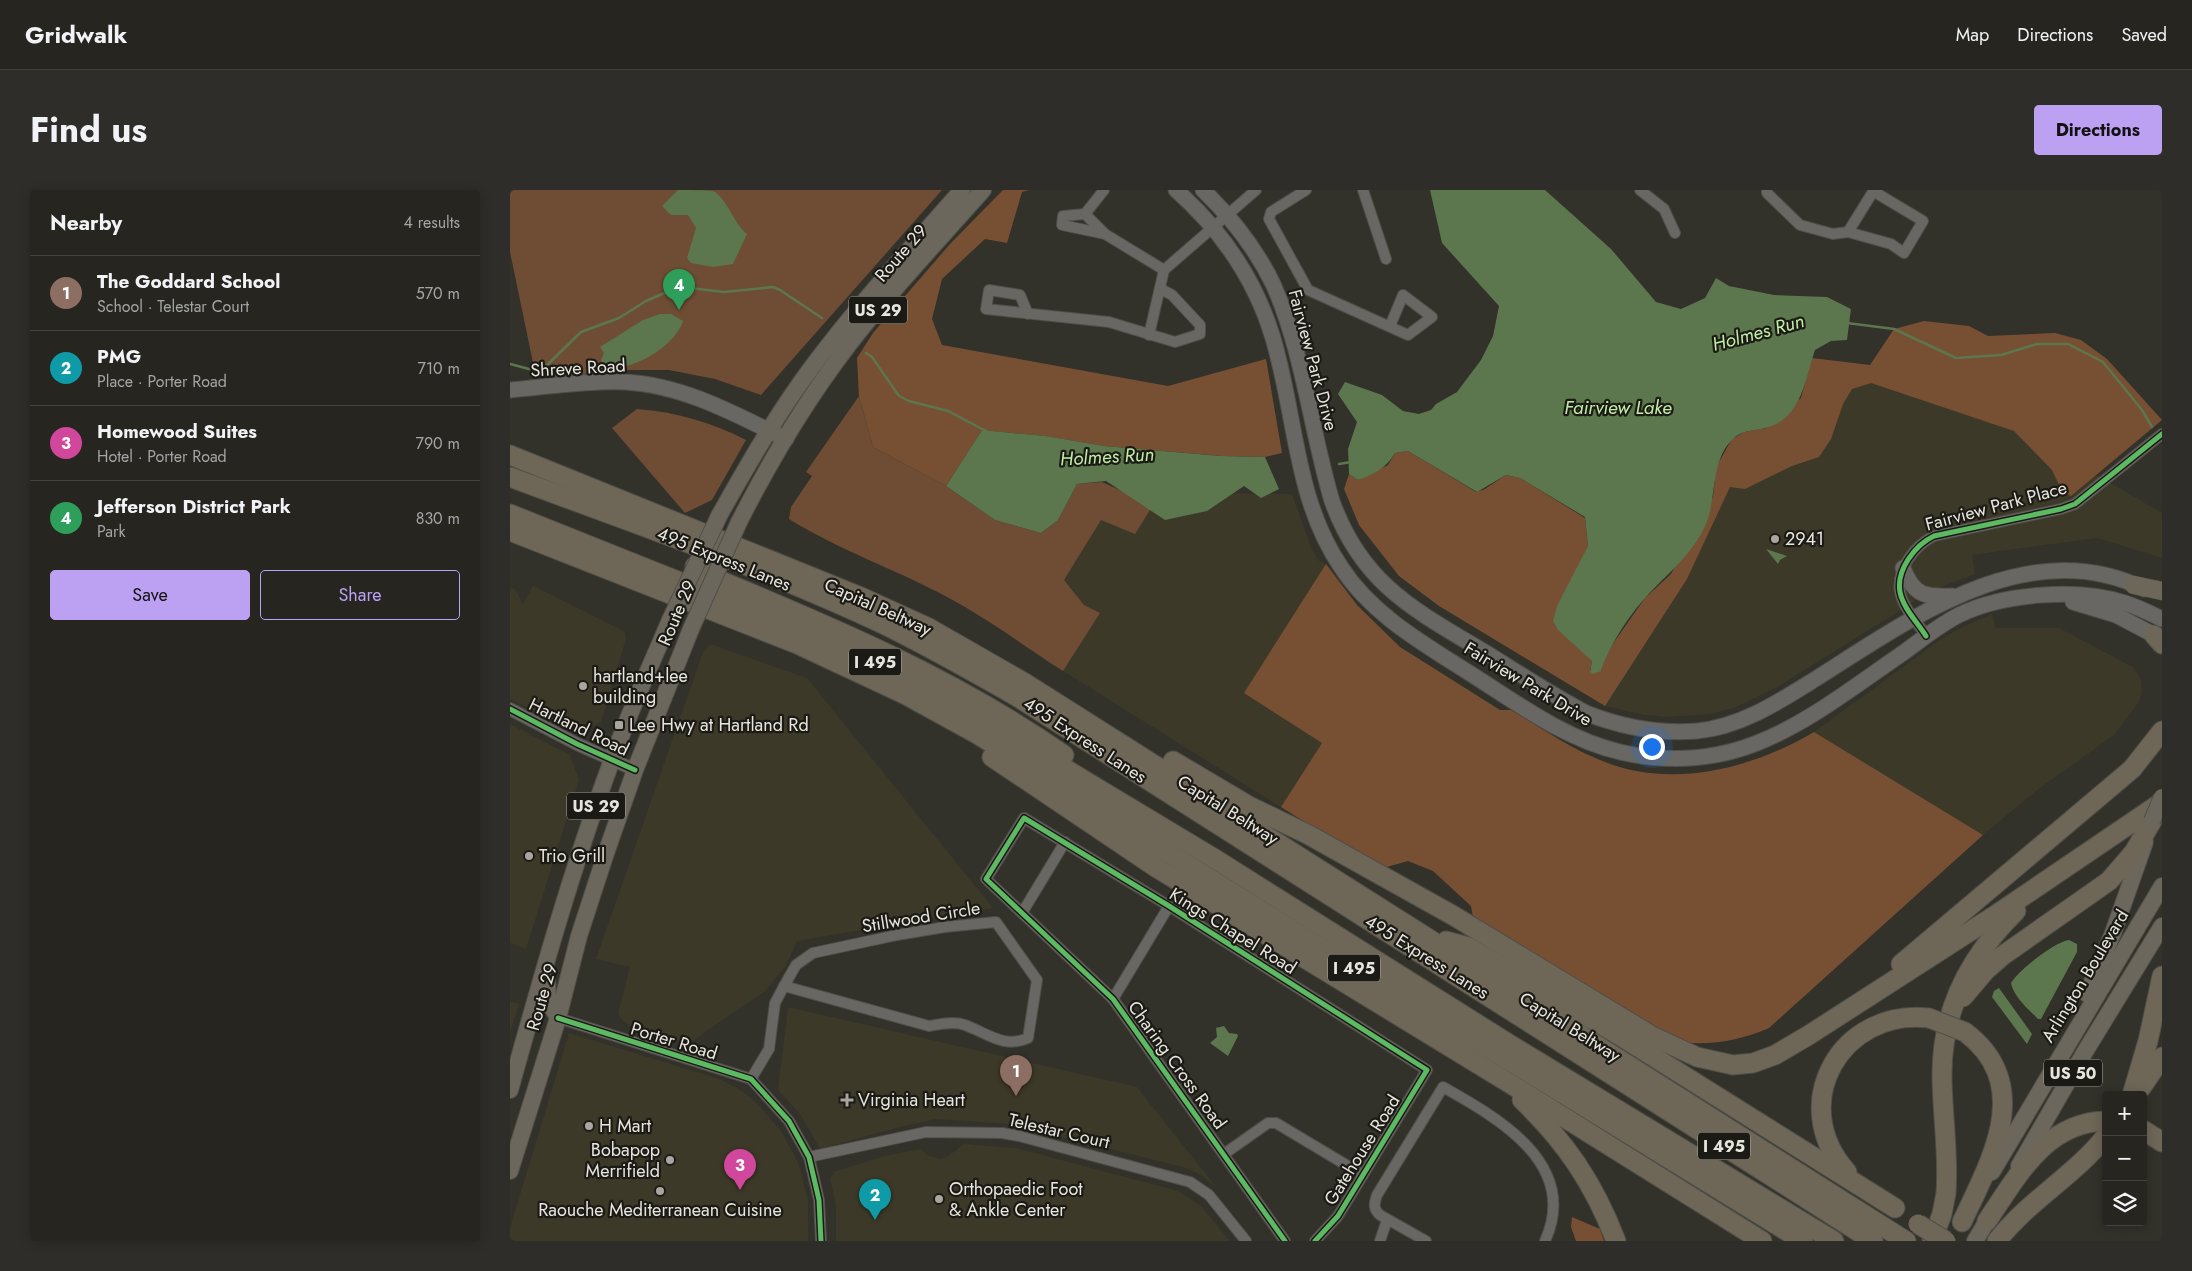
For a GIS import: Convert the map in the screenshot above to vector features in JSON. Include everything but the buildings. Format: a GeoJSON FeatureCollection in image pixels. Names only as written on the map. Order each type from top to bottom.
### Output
{"type":"FeatureCollection","features":[{"type":"Feature","properties":{"kind":"highway","name":"Capital Beltway"},"geometry":{"type":"LineString","coordinates":[[510,455],[861,597],[929,628],[1025,683],[1425,934],[1906,1241]]}},
{"type":"Feature","properties":{"kind":"highway","name":"495 Express Lanes"},"geometry":{"type":"LineString","coordinates":[[510,477],[740,564],[881,624],[1016,696],[1873,1241]]}},
{"type":"Feature","properties":{"kind":"highway","name":"495 Express Lanes"},"geometry":{"type":"LineString","coordinates":[[510,514],[763,613],[880,664],[974,714],[1215,859],[1502,1039],[1834,1241]]}},
{"type":"Feature","properties":{"kind":"highway","name":"I 495"},"geometry":{"type":"LineString","coordinates":[[510,531],[797,644],[906,695],[985,739],[1352,966],[1803,1241]]}},
{"type":"Feature","properties":{"kind":"highway"},"geometry":{"type":"LineString","coordinates":[[695,566],[842,621],[934,665],[1200,813]]}},
{"type":"Feature","properties":{"kind":"highway"},"geometry":{"type":"LineString","coordinates":[[2134,584],[2162,592]]}},
{"type":"Feature","properties":{"kind":"highway"},"geometry":{"type":"LineString","coordinates":[[745,586],[860,640],[963,692],[1047,743],[1215,859]]}},
{"type":"Feature","properties":{"kind":"highway"},"geometry":{"type":"LineString","coordinates":[[861,597],[915,616],[955,633],[1032,673],[1151,748],[1249,806],[1309,835],[1454,916],[1628,1023],[1675,1048],[1715,1062],[1733,1065],[1753,1063],[1775,1055],[2051,877],[2162,802]]}},
{"type":"Feature","properties":{"kind":"highway"},"geometry":{"type":"LineString","coordinates":[[906,695],[953,732],[1157,868],[1465,1056],[1762,1241]]}},
{"type":"Feature","properties":{"kind":"highway"},"geometry":{"type":"LineString","coordinates":[[1838,1016],[2120,779],[2143,758],[2162,731]]}},
{"type":"Feature","properties":{"kind":"highway"},"geometry":{"type":"LineString","coordinates":[[2120,779],[2162,748]]}},
{"type":"Feature","properties":{"kind":"highway"},"geometry":{"type":"LineString","coordinates":[[1932,1241],[1942,1214],[1946,1193],[1942,1057],[1956,1029],[1962,999],[1986,970],[2002,956],[2110,881],[2134,852],[2152,821]]}},
{"type":"Feature","properties":{"kind":"highway"},"geometry":{"type":"LineString","coordinates":[[1956,1029],[1958,993],[1975,959],[2003,923],[2051,877]]}},
{"type":"Feature","properties":{"kind":"highway"},"geometry":{"type":"LineString","coordinates":[[1425,934],[1468,947],[1528,981],[1628,1040],[1895,1208]]}},
{"type":"Feature","properties":{"kind":"highway"},"geometry":{"type":"LineString","coordinates":[[2133,1091],[2162,976]]}},
{"type":"Feature","properties":{"kind":"highway"},"geometry":{"type":"LineString","coordinates":[[1946,1241],[1860,1184],[1834,1155],[1824,1132],[1821,1098],[1835,1059],[1858,1035],[1884,1021],[1897,1018],[1929,1018],[1956,1029],[1980,1045],[1994,1066],[2002,1089],[2003,1116],[1992,1156],[1962,1222]]}},
{"type":"Feature","properties":{"kind":"highway"},"geometry":{"type":"LineString","coordinates":[[1465,1056],[1522,1100],[1563,1143],[1589,1182],[1616,1241]]}},
{"type":"Feature","properties":{"kind":"highway"},"geometry":{"type":"LineString","coordinates":[[2139,1091],[2162,1057]]}},
{"type":"Feature","properties":{"kind":"highway"},"geometry":{"type":"LineString","coordinates":[[1987,1221],[2030,1159],[2041,1147],[2064,1131],[2077,1126],[2102,1122]]}},
{"type":"Feature","properties":{"kind":"highway"},"geometry":{"type":"LineString","coordinates":[[2147,1133],[2162,1142]]}},
{"type":"Feature","properties":{"kind":"highway"},"geometry":{"type":"LineString","coordinates":[[1997,1241],[2024,1212],[2072,1172],[2102,1140]]}},
{"type":"Feature","properties":{"kind":"main road","name":"Route 29"},"geometry":{"type":"LineString","coordinates":[[510,1090],[546,964],[612,760],[670,620],[720,516],[768,430],[811,369],[860,305],[962,190]]}},
{"type":"Feature","properties":{"kind":"main road","name":"Route 29"},"geometry":{"type":"LineString","coordinates":[[510,1171],[558,1018],[579,936],[604,856],[635,770],[691,629],[739,522],[786,439],[842,355],[865,324],[983,190]]}},
{"type":"Feature","properties":{"kind":"main road","name":"Fairview Park Drive"},"geometry":{"type":"LineString","coordinates":[[1176,190],[1213,227],[1240,264],[1264,312],[1273,338],[1308,496],[1322,533],[1341,568],[1370,602],[1409,634],[1559,728],[1604,747],[1638,755],[1693,757],[1736,751],[1774,737],[1810,717],[1926,636],[1958,616],[1974,608],[2018,598],[2054,596],[2116,616],[2160,635]]}},
{"type":"Feature","properties":{"kind":"main road","name":"Fairview Park Drive"},"geometry":{"type":"LineString","coordinates":[[1203,190],[1227,215],[1262,264],[1281,304],[1330,493],[1340,522],[1356,552],[1380,581],[1411,607],[1572,705],[1612,722],[1642,729],[1675,731],[1711,729],[1746,718],[1780,702],[1914,617],[1956,596],[2008,577],[2050,572],[2102,575],[2134,584],[2162,599]]}},
{"type":"Feature","properties":{"kind":"main road","name":"Shreve Road"},"geometry":{"type":"LineString","coordinates":[[510,390],[626,382],[697,398],[786,439]]}},
{"type":"Feature","properties":{"kind":"main road"},"geometry":{"type":"LineString","coordinates":[[1903,568],[1911,585],[1925,595],[1956,596]]}},
{"type":"Feature","properties":{"kind":"main road"},"geometry":{"type":"LineString","coordinates":[[2048,1075],[2101,963],[2162,796]]}},
{"type":"Feature","properties":{"kind":"main road","name":"Arlington Boulevard"},"geometry":{"type":"LineString","coordinates":[[1950,1241],[2162,886]]}},
{"type":"Feature","properties":{"kind":"main road","name":"US 50"},"geometry":{"type":"LineString","coordinates":[[1975,1241],[2086,1050],[2162,926]]}},
{"type":"Feature","properties":{"kind":"main road"},"geometry":{"type":"LineString","coordinates":[[546,964],[548,1000],[558,1018]]}},
{"type":"Feature","properties":{"kind":"street"},"geometry":{"type":"LineString","coordinates":[[1104,190],[1085,214],[1063,216],[1062,225],[1105,234]]}},
{"type":"Feature","properties":{"kind":"street"},"geometry":{"type":"LineString","coordinates":[[1149,335],[1164,270],[1256,190]]}},
{"type":"Feature","properties":{"kind":"street"},"geometry":{"type":"LineString","coordinates":[[1306,190],[1271,212],[1269,219],[1308,290],[1390,326]]}},
{"type":"Feature","properties":{"kind":"street"},"geometry":{"type":"LineString","coordinates":[[1363,190],[1386,258]]}},
{"type":"Feature","properties":{"kind":"street"},"geometry":{"type":"LineString","coordinates":[[1640,190],[1664,209],[1675,233]]}},
{"type":"Feature","properties":{"kind":"street"},"geometry":{"type":"LineString","coordinates":[[1767,190],[1767,194],[1800,225],[1833,234],[1848,232],[1891,244],[1904,253],[1923,220],[1874,190],[1848,232]]}},
{"type":"Feature","properties":{"kind":"street"},"geometry":{"type":"LineString","coordinates":[[1085,214],[1105,234],[1164,270]]}},
{"type":"Feature","properties":{"kind":"street"},"geometry":{"type":"LineString","coordinates":[[1028,314],[1110,322],[1175,342],[1200,334],[1200,325],[1172,295],[1161,289]]}},
{"type":"Feature","properties":{"kind":"street","name":"Fairview Park Place"},"geometry":{"type":"LineString","coordinates":[[1903,568],[1923,541],[1934,536],[2061,509],[2074,504],[2162,434]]}},
{"type":"Feature","properties":{"kind":"street"},"geometry":{"type":"LineString","coordinates":[[1903,568],[1900,592],[1926,636]]}},
{"type":"Feature","properties":{"kind":"street","name":"Hartland Road"},"geometry":{"type":"LineString","coordinates":[[510,709],[635,770]]}},
{"type":"Feature","properties":{"kind":"street","name":"Kings Chapel Road"},"geometry":{"type":"LineString","coordinates":[[986,879],[1024,818],[1169,906],[1427,1070]]}},
{"type":"Feature","properties":{"kind":"street"},"geometry":{"type":"LineString","coordinates":[[1022,913],[1065,842]]}},
{"type":"Feature","properties":{"kind":"street","name":"Charing Cross Road"},"geometry":{"type":"LineString","coordinates":[[986,879],[1113,1000],[1285,1241]]}},
{"type":"Feature","properties":{"kind":"street"},"geometry":{"type":"LineString","coordinates":[[1113,1000],[1169,906]]}},
{"type":"Feature","properties":{"kind":"street","name":"Stillwood Circle"},"geometry":{"type":"LineString","coordinates":[[750,1079],[769,1049],[775,1003],[784,986],[796,965],[813,954],[897,935],[996,922],[1037,980],[1028,1038],[1016,1043],[987,1036],[964,1025],[946,1024],[929,1026],[784,986]]}},
{"type":"Feature","properties":{"kind":"street","name":"Porter Road"},"geometry":{"type":"LineString","coordinates":[[558,1018],[750,1079],[789,1121],[809,1157],[819,1200],[820,1241]]}},
{"type":"Feature","properties":{"kind":"street","name":"Gatehouse Road"},"geometry":{"type":"LineString","coordinates":[[1315,1241],[1338,1216],[1427,1070]]}},
{"type":"Feature","properties":{"kind":"street"},"geometry":{"type":"LineString","coordinates":[[1426,1241],[1387,1220],[1375,1211],[1374,1205],[1377,1196],[1443,1087],[1511,1129],[1524,1142],[1542,1167],[1552,1190],[1555,1206],[1546,1241]]}},
{"type":"Feature","properties":{"kind":"street"},"geometry":{"type":"LineString","coordinates":[[1224,1154],[1268,1123],[1276,1123],[1363,1175]]}},
{"type":"Feature","properties":{"kind":"street","name":"Telestar Court"},"geometry":{"type":"LineString","coordinates":[[809,1157],[926,1132],[949,1133],[960,1131],[1019,1136],[1190,1182],[1209,1195],[1246,1241]]}},
{"type":"Feature","properties":{"kind":"street"},"geometry":{"type":"LineString","coordinates":[[1380,1241],[1387,1220]]}},
{"type":"Feature","properties":{"kind":"shaded area"},"geometry":{"type":"Polygon","coordinates":[[[510,190],[942,190],[761,395],[715,379],[669,370],[616,370],[559,379],[535,372],[510,252],[510,190]]]}},
{"type":"Feature","properties":{"kind":"shaded area"},"geometry":{"type":"Polygon","coordinates":[[[1003,190],[1029,190],[1022,192],[1007,243],[985,239],[942,279],[932,319],[942,345],[1168,386],[1266,359],[1282,453],[1265,457],[1222,456],[1104,446],[1045,436],[982,430],[946,486],[873,447],[859,396],[857,358],[873,333],[950,244],[1003,190]]]}},
{"type":"Feature","properties":{"kind":"shaded area"},"geometry":{"type":"Polygon","coordinates":[[[1924,321],[1969,326],[1988,336],[2055,333],[2081,340],[2107,359],[2162,420],[2071,496],[2062,491],[2052,470],[2014,431],[1871,383],[1852,389],[1843,404],[1831,439],[1819,457],[1792,466],[1745,489],[1730,487],[1687,579],[1605,706],[1439,606],[1399,576],[1359,525],[1344,489],[1349,474],[1358,480],[1388,465],[1395,453],[1408,451],[1476,492],[1485,489],[1506,475],[1520,478],[1585,518],[1588,546],[1582,560],[1577,645],[1592,661],[1590,671],[1601,671],[1605,655],[1645,598],[1671,574],[1713,497],[1716,467],[1732,439],[1744,432],[1766,428],[1801,398],[1812,358],[1870,365],[1894,329],[1924,321]]]}},
{"type":"Feature","properties":{"kind":"shaded area"},"geometry":{"type":"Polygon","coordinates":[[[1896,358],[2162,513],[2162,558],[2097,538],[1972,555],[1975,574],[1933,590],[1777,687],[1734,708],[1710,714],[1667,717],[1644,715],[1605,706],[1687,579],[1745,454],[1822,366],[1887,374],[1896,358]]]}},
{"type":"Feature","properties":{"kind":"shaded area"},"geometry":{"type":"Polygon","coordinates":[[[859,396],[873,447],[946,486],[995,520],[1041,533],[1058,520],[1077,484],[1102,482],[1124,492],[1152,492],[1150,510],[1135,534],[1101,520],[1064,580],[1084,605],[1100,613],[1063,671],[962,605],[827,540],[789,519],[791,507],[812,476],[806,472],[859,396]]]}},
{"type":"Feature","properties":{"kind":"shaded area"},"geometry":{"type":"Polygon","coordinates":[[[637,409],[693,419],[746,440],[712,500],[685,513],[612,428],[637,409]]]}},
{"type":"Feature","properties":{"kind":"shaded area"},"geometry":{"type":"Polygon","coordinates":[[[1152,492],[1292,494],[1311,547],[1318,560],[1326,564],[1319,578],[1322,743],[1281,807],[1063,671],[1099,613],[1084,605],[1064,580],[1101,520],[1152,492]]]}},
{"type":"Feature","properties":{"kind":"shaded area"},"geometry":{"type":"Polygon","coordinates":[[[1326,564],[1357,605],[1400,647],[1500,710],[1511,710],[1566,743],[1600,760],[1627,769],[1654,773],[1682,774],[1710,771],[1764,756],[1814,732],[1983,835],[1769,1028],[1748,1036],[1726,1041],[1680,1042],[1475,928],[1471,906],[1433,871],[1408,861],[1383,868],[1368,862],[1281,807],[1322,743],[1244,693],[1326,564]]]}},
{"type":"Feature","properties":{"kind":"shaded area"},"geometry":{"type":"Polygon","coordinates":[[[533,586],[625,632],[626,639],[601,722],[579,733],[510,699],[510,587],[515,589],[523,604],[533,586]]]}},
{"type":"Feature","properties":{"kind":"shaded area"},"geometry":{"type":"Polygon","coordinates":[[[1992,614],[1996,628],[2059,628],[2133,667],[2141,680],[2142,692],[2139,702],[2114,735],[2036,791],[1983,835],[1814,732],[1934,644],[1960,628],[1992,614]]]}},
{"type":"Feature","properties":{"kind":"shaded area"},"geometry":{"type":"Polygon","coordinates":[[[710,644],[807,678],[993,908],[797,941],[786,966],[765,991],[688,1044],[635,1029],[622,1020],[618,1014],[630,967],[596,959],[703,652],[710,644]]]}},
{"type":"Feature","properties":{"kind":"shaded area"},"geometry":{"type":"Polygon","coordinates":[[[510,724],[570,755],[579,780],[526,949],[510,943],[510,724]]]}},
{"type":"Feature","properties":{"kind":"shaded area"},"geometry":{"type":"Polygon","coordinates":[[[510,1001],[519,1004],[510,1033],[510,1001]]]}},
{"type":"Feature","properties":{"kind":"shaded area"},"geometry":{"type":"Polygon","coordinates":[[[788,1007],[1137,1087],[1217,1188],[1201,1175],[1186,1168],[1011,1124],[936,1119],[820,1149],[800,1114],[778,1090],[788,1007]]]}},
{"type":"Feature","properties":{"kind":"shaded area"},"geometry":{"type":"Polygon","coordinates":[[[569,1033],[717,1078],[739,1089],[756,1102],[781,1131],[798,1162],[808,1199],[808,1241],[510,1241],[510,1228],[569,1033]]]}},
{"type":"Feature","properties":{"kind":"shaded area"},"geometry":{"type":"Polygon","coordinates":[[[964,1144],[1016,1148],[1178,1191],[1202,1207],[1230,1241],[836,1241],[836,1206],[830,1178],[834,1172],[884,1156],[921,1149],[927,1155],[940,1159],[947,1157],[964,1144]]]}},
{"type":"Feature","properties":{"kind":"shaded area"},"geometry":{"type":"Polygon","coordinates":[[[1572,1217],[1600,1229],[1604,1241],[1576,1241],[1571,1227],[1572,1217]]]}},
{"type":"Feature","properties":{"kind":"water"},"geometry":{"type":"Polygon","coordinates":[[[678,190],[713,191],[722,199],[742,230],[747,234],[733,264],[713,267],[691,263],[687,258],[696,228],[688,215],[671,215],[662,206],[678,190]]]}},
{"type":"Feature","properties":{"kind":"water","name":"Fairview Lake"},"geometry":{"type":"Polygon","coordinates":[[[1430,190],[1545,190],[1611,249],[1656,302],[1681,309],[1705,298],[1716,278],[1729,286],[1774,295],[1827,297],[1851,309],[1847,340],[1831,341],[1815,350],[1800,397],[1787,417],[1777,424],[1736,436],[1726,448],[1717,468],[1709,514],[1701,535],[1687,554],[1633,613],[1614,642],[1601,671],[1593,674],[1590,672],[1592,661],[1558,630],[1553,621],[1557,606],[1588,546],[1585,517],[1520,478],[1506,475],[1477,492],[1408,451],[1395,453],[1384,467],[1364,478],[1358,480],[1349,474],[1348,449],[1357,422],[1338,394],[1345,382],[1382,395],[1403,411],[1419,414],[1431,410],[1436,404],[1457,392],[1481,360],[1493,336],[1499,306],[1442,243],[1430,190]]]}},
{"type":"Feature","properties":{"kind":"water"},"geometry":{"type":"Polygon","coordinates":[[[660,314],[671,314],[683,321],[680,329],[669,342],[654,354],[630,365],[603,366],[601,360],[604,353],[600,347],[643,320],[660,314]]]}},
{"type":"Feature","properties":{"kind":"water"},"geometry":{"type":"Polygon","coordinates":[[[982,430],[1046,436],[1104,446],[1221,456],[1265,457],[1279,489],[1261,498],[1244,486],[1207,511],[1165,520],[1106,481],[1077,484],[1058,520],[1041,533],[995,520],[946,486],[982,430]]]}},
{"type":"Feature","properties":{"kind":"water"},"geometry":{"type":"Polygon","coordinates":[[[1766,549],[1787,556],[1780,560],[1778,564],[1766,549]]]}},
{"type":"Feature","properties":{"kind":"water"},"geometry":{"type":"Polygon","coordinates":[[[2069,940],[2077,944],[2077,952],[2041,1019],[2038,1019],[2018,998],[2011,983],[2021,971],[2037,958],[2062,942],[2069,940]]]}},
{"type":"Feature","properties":{"kind":"water"},"geometry":{"type":"Polygon","coordinates":[[[1999,988],[2032,1034],[2027,1044],[1992,997],[1994,991],[1999,988]]]}},
{"type":"Feature","properties":{"kind":"water"},"geometry":{"type":"Polygon","coordinates":[[[1224,1026],[1229,1033],[1237,1034],[1238,1036],[1228,1056],[1210,1043],[1217,1037],[1216,1028],[1224,1026]]]}},
{"type":"Feature","properties":{"kind":"waterway","name":"Holmes Run"},"geometry":{"type":"LineString","coordinates":[[510,364],[529,369],[544,368],[581,332],[619,318],[646,301],[674,289],[690,288],[724,292],[773,287],[822,318]]}},
{"type":"Feature","properties":{"kind":"waterway","name":"Holmes Run"},"geometry":{"type":"LineString","coordinates":[[1847,323],[1894,329],[1956,358],[2001,355],[2037,344],[2068,344],[2103,362],[2142,410],[2152,427]]}},
{"type":"Feature","properties":{"kind":"waterway","name":"Holmes Run"},"geometry":{"type":"LineString","coordinates":[[866,353],[872,357],[899,396],[909,401],[948,411],[990,433]]}},
{"type":"Feature","properties":{"kind":"waterway","name":"Holmes Run"},"geometry":{"type":"LineString","coordinates":[[1339,464],[1351,462]]}},
{"type":"Feature","properties":{"kind":"cycle path"},"geometry":{"type":"LineString","coordinates":[[1926,636],[1907,610],[1900,592],[1901,575],[1904,567],[1920,545],[1934,536],[2061,509],[2075,504],[2162,434]]}},
{"type":"Feature","properties":{"kind":"cycle path"},"geometry":{"type":"LineString","coordinates":[[510,709],[577,744],[635,770]]}},
{"type":"Feature","properties":{"kind":"cycle path"},"geometry":{"type":"LineString","coordinates":[[1285,1241],[1113,999],[986,879],[1024,818],[1169,906],[1427,1070],[1338,1216],[1315,1241]]}},
{"type":"Feature","properties":{"kind":"cycle path"},"geometry":{"type":"LineString","coordinates":[[558,1018],[751,1079],[789,1121],[809,1157],[819,1200],[821,1241]]}},
{"type":"Feature","properties":{"kind":"place","name":"Jefferson District Park"},"geometry":{"type":"Point","coordinates":[679,310]}},
{"type":"Feature","properties":{"kind":"place","name":"2941"},"geometry":{"type":"Point","coordinates":[1775,539]}},
{"type":"Feature","properties":{"kind":"place","name":"hartland+lee building"},"geometry":{"type":"Point","coordinates":[583,686]}},
{"type":"Feature","properties":{"kind":"place","name":"Lee Hwy at Hartland Rd"},"geometry":{"type":"Point","coordinates":[619,725]}},
{"type":"Feature","properties":{"kind":"place","name":"Trio Grill"},"geometry":{"type":"Point","coordinates":[529,856]}},
{"type":"Feature","properties":{"kind":"place","name":"The Goddard School"},"geometry":{"type":"Point","coordinates":[1016,1096]}},
{"type":"Feature","properties":{"kind":"place","name":"Virginia Heart"},"geometry":{"type":"Point","coordinates":[847,1100]}},
{"type":"Feature","properties":{"kind":"place","name":"H Mart"},"geometry":{"type":"Point","coordinates":[589,1126]}},
{"type":"Feature","properties":{"kind":"place","name":"Bobapop Merrifield"},"geometry":{"type":"Point","coordinates":[670,1160]}},
{"type":"Feature","properties":{"kind":"place","name":"Homewood Suites"},"geometry":{"type":"Point","coordinates":[740,1190]}},
{"type":"Feature","properties":{"kind":"place","name":"Raouche Mediterranean Cuisine"},"geometry":{"type":"Point","coordinates":[660,1191]}},
{"type":"Feature","properties":{"kind":"place","name":"Orthopaedic Foot & Ankle Center"},"geometry":{"type":"Point","coordinates":[939,1199]}},
{"type":"Feature","properties":{"kind":"place","name":"PMG"},"geometry":{"type":"Point","coordinates":[875,1220]}}]}
